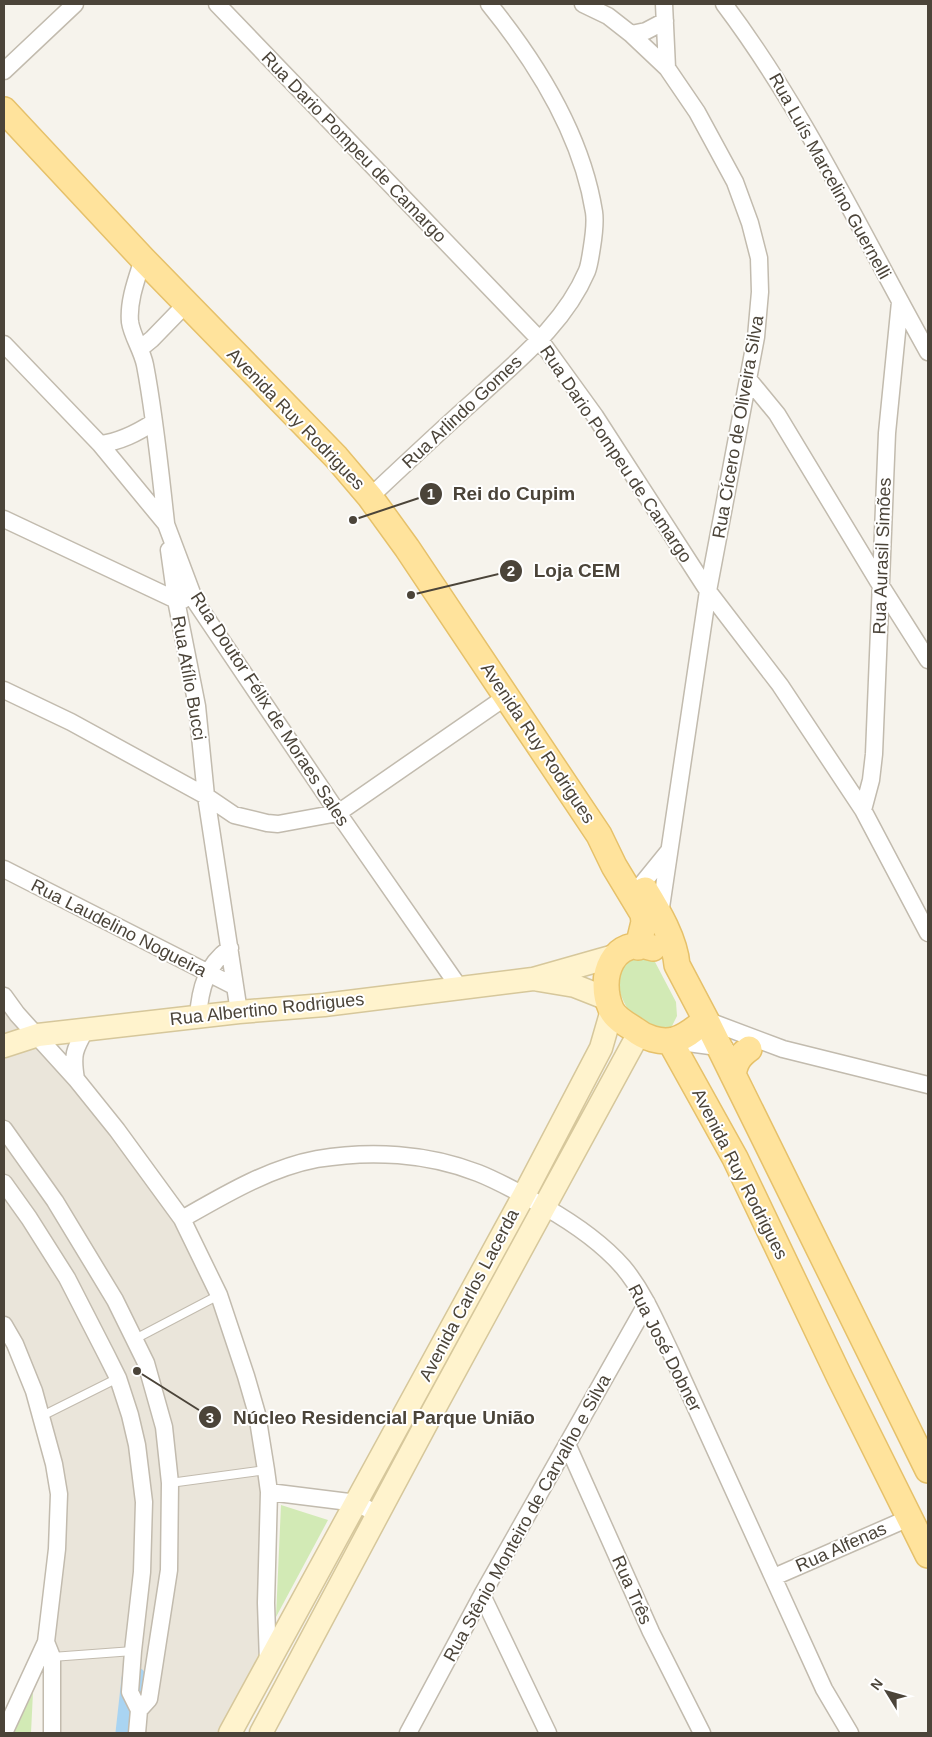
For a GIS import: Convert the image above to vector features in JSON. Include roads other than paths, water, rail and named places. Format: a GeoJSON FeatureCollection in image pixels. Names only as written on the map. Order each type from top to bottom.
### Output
{"type":"FeatureCollection","features":[{"type":"Feature","properties":{"kind":"main road","name":"Avenida Ruy Rodrigues"},"geometry":{"type":"LineString","coordinates":[[4,110],[186,304],[336,457],[370,497],[407,548],[599,835],[614,866],[643,914],[644,922],[638,946]]}},
{"type":"Feature","properties":{"kind":"main road","name":"Avenida Ruy Rodrigues"},"geometry":{"type":"LineString","coordinates":[[599,835],[623,858],[642,884],[660,914],[677,965],[928,1470]]}},
{"type":"Feature","properties":{"kind":"main road"},"geometry":{"type":"LineString","coordinates":[[677,965],[659,950],[649,947],[638,946],[626,949],[614,956],[607,971],[610,1005],[618,1018],[651,1039],[670,1041],[684,1036],[706,1020]]}},
{"type":"Feature","properties":{"kind":"main road","name":"Rua Albertino Rodrigues"},"geometry":{"type":"LineString","coordinates":[[4,1046],[38,1035],[198,1016],[324,1005],[533,979],[614,956]]}},
{"type":"Feature","properties":{"kind":"main road","name":"Rua Albertino Rodrigues"},"geometry":{"type":"LineString","coordinates":[[533,979],[575,986],[610,1005]]}},
{"type":"Feature","properties":{"kind":"main road","name":"Avenida Carlos Lacerda"},"geometry":{"type":"LineString","coordinates":[[230,1733],[524,1195],[601,1048],[610,1005]]}},
{"type":"Feature","properties":{"kind":"main road","name":"Avenida Carlos Lacerda"},"geometry":{"type":"LineString","coordinates":[[261,1733],[433,1411],[639,1033]]}},
{"type":"Feature","properties":{"kind":"main road","name":"Avenida Ruy Rodrigues"},"geometry":{"type":"LineString","coordinates":[[670,1041],[734,1158],[840,1378],[918,1513],[928,1555]]}},
{"type":"Feature","properties":{"kind":"main road"},"geometry":{"type":"LineString","coordinates":[[733,1075],[734,1066],[738,1058],[749,1049]]}},
{"type":"Feature","properties":{"kind":"street"},"geometry":{"type":"LineString","coordinates":[[4,71],[75,4]]}},
{"type":"Feature","properties":{"kind":"street","name":"Rua Dario Pompeu de Camargo"},"geometry":{"type":"LineString","coordinates":[[217,4],[540,340],[595,416],[708,591],[780,685],[863,810],[928,933]]}},
{"type":"Feature","properties":{"kind":"street","name":"Rua Arlindo Gomes"},"geometry":{"type":"LineString","coordinates":[[370,497],[540,340],[568,307],[588,270],[593,240],[594,213],[586,179],[573,141],[551,96],[528,56],[489,4]]}},
{"type":"Feature","properties":{"kind":"street","name":"Rua Cícero de Oliveira Silva"},"geometry":{"type":"LineString","coordinates":[[583,4],[608,16],[631,34],[667,68],[697,112],[735,182],[750,223],[759,258],[759,301],[756,337],[708,591],[660,914]]}},
{"type":"Feature","properties":{"kind":"street"},"geometry":{"type":"LineString","coordinates":[[664,4],[667,68]]}},
{"type":"Feature","properties":{"kind":"street","name":"Rua Luís Marcelino Guernelli"},"geometry":{"type":"LineString","coordinates":[[724,4],[753,41],[772,72],[836,182],[928,352]]}},
{"type":"Feature","properties":{"kind":"street"},"geometry":{"type":"LineString","coordinates":[[631,34],[646,31],[665,21]]}},
{"type":"Feature","properties":{"kind":"street","name":"Rua Atílio Bucci"},"geometry":{"type":"LineString","coordinates":[[143,259],[134,285],[130,314],[132,328],[141,348],[145,364],[176,600],[196,706],[206,796],[239,1012]]}},
{"type":"Feature","properties":{"kind":"street","name":"Rua Aurasil Simões"},"geometry":{"type":"LineString","coordinates":[[863,810],[871,780],[874,754],[887,433],[900,302]]}},
{"type":"Feature","properties":{"kind":"street"},"geometry":{"type":"LineString","coordinates":[[141,348],[186,304]]}},
{"type":"Feature","properties":{"kind":"street","name":"Rua Doutor Félix de Moraes Sales"},"geometry":{"type":"LineString","coordinates":[[4,344],[100,444],[166,524],[195,601],[338,813],[459,987]]}},
{"type":"Feature","properties":{"kind":"street"},"geometry":{"type":"LineString","coordinates":[[749,380],[777,414],[928,660]]}},
{"type":"Feature","properties":{"kind":"street"},"geometry":{"type":"LineString","coordinates":[[100,444],[122,439],[154,422]]}},
{"type":"Feature","properties":{"kind":"street"},"geometry":{"type":"LineString","coordinates":[[4,519],[176,600],[195,601]]}},
{"type":"Feature","properties":{"kind":"street"},"geometry":{"type":"LineString","coordinates":[[4,690],[71,722],[206,796],[234,815],[267,823],[288,824],[338,813],[507,696]]}},
{"type":"Feature","properties":{"kind":"street"},"geometry":{"type":"LineString","coordinates":[[642,884],[668,852]]}},
{"type":"Feature","properties":{"kind":"street","name":"Rua Laudelino Nogueira"},"geometry":{"type":"LineString","coordinates":[[4,869],[234,986]]}},
{"type":"Feature","properties":{"kind":"street"},"geometry":{"type":"LineString","coordinates":[[198,1016],[200,994],[208,973],[219,956],[230,948]]}},
{"type":"Feature","properties":{"kind":"street"},"geometry":{"type":"LineString","coordinates":[[4,996],[16,1014],[38,1035],[117,1130],[182,1219],[219,1295],[257,1414],[269,1492],[266,1602],[268,1662]]}},
{"type":"Feature","properties":{"kind":"street"},"geometry":{"type":"LineString","coordinates":[[706,1020],[782,1049],[928,1085]]}},
{"type":"Feature","properties":{"kind":"street"},"geometry":{"type":"LineString","coordinates":[[76,1079],[73,1060],[76,1047],[86,1029]]}},
{"type":"Feature","properties":{"kind":"street"},"geometry":{"type":"LineString","coordinates":[[670,1041],[719,1047],[782,1049]]}},
{"type":"Feature","properties":{"kind":"street"},"geometry":{"type":"LineString","coordinates":[[4,1129],[55,1201],[91,1257],[146,1363],[164,1427],[170,1483],[170,1570],[148,1699],[139,1710]]}},
{"type":"Feature","properties":{"kind":"street","name":"Rua José Dobner"},"geometry":{"type":"LineString","coordinates":[[182,1219],[231,1191],[278,1171],[316,1160],[356,1154],[396,1155],[437,1160],[478,1173],[524,1195],[562,1216],[584,1231],[623,1267],[647,1303],[824,1689],[850,1733]]}},
{"type":"Feature","properties":{"kind":"street"},"geometry":{"type":"LineString","coordinates":[[4,1184],[29,1218],[67,1278],[118,1378],[130,1415],[137,1445],[144,1502],[142,1572],[130,1692],[139,1710],[137,1733]]}},
{"type":"Feature","properties":{"kind":"street","name":"Rua Stênio Monteiro de Carvalho e Silva"},"geometry":{"type":"LineString","coordinates":[[408,1733],[482,1595],[647,1303]]}},
{"type":"Feature","properties":{"kind":"street"},"geometry":{"type":"LineString","coordinates":[[4,1324],[15,1344],[34,1391],[54,1464],[59,1494],[57,1550],[49,1649],[52,1733]]}},
{"type":"Feature","properties":{"kind":"street","name":"Rua Três"},"geometry":{"type":"LineString","coordinates":[[568,1444],[651,1632],[702,1733]]}},
{"type":"Feature","properties":{"kind":"street"},"geometry":{"type":"LineString","coordinates":[[269,1492],[356,1503],[379,1515]]}},
{"type":"Feature","properties":{"kind":"street","name":"Rua Alfenas"},"geometry":{"type":"LineString","coordinates":[[774,1577],[918,1513]]}},
{"type":"Feature","properties":{"kind":"street"},"geometry":{"type":"LineString","coordinates":[[482,1595],[548,1733]]}},
{"type":"Feature","properties":{"kind":"street"},"geometry":{"type":"LineString","coordinates":[[4,1733],[49,1649]]}},
{"type":"Feature","properties":{"kind":"lane"},"geometry":{"type":"LineString","coordinates":[[135,1339],[219,1295]]}},
{"type":"Feature","properties":{"kind":"lane"},"geometry":{"type":"LineString","coordinates":[[42,1416],[118,1378]]}},
{"type":"Feature","properties":{"kind":"lane"},"geometry":{"type":"LineString","coordinates":[[170,1483],[266,1470]]}},
{"type":"Feature","properties":{"kind":"lane"},"geometry":{"type":"LineString","coordinates":[[49,1649],[133,1650]]}},
{"type":"Feature","properties":{"kind":"waterway"},"geometry":{"type":"LineString","coordinates":[[128,1733],[134,1679]]}},
{"type":"Feature","properties":{"kind":"place","name":"Rei do Cupim"},"geometry":{"type":"Point","coordinates":[353,520]}},
{"type":"Feature","properties":{"kind":"place","name":"Loja CEM"},"geometry":{"type":"Point","coordinates":[411,595]}},
{"type":"Feature","properties":{"kind":"place","name":"Núcleo Residencial Parque União"},"geometry":{"type":"Point","coordinates":[137,1371]}}]}
